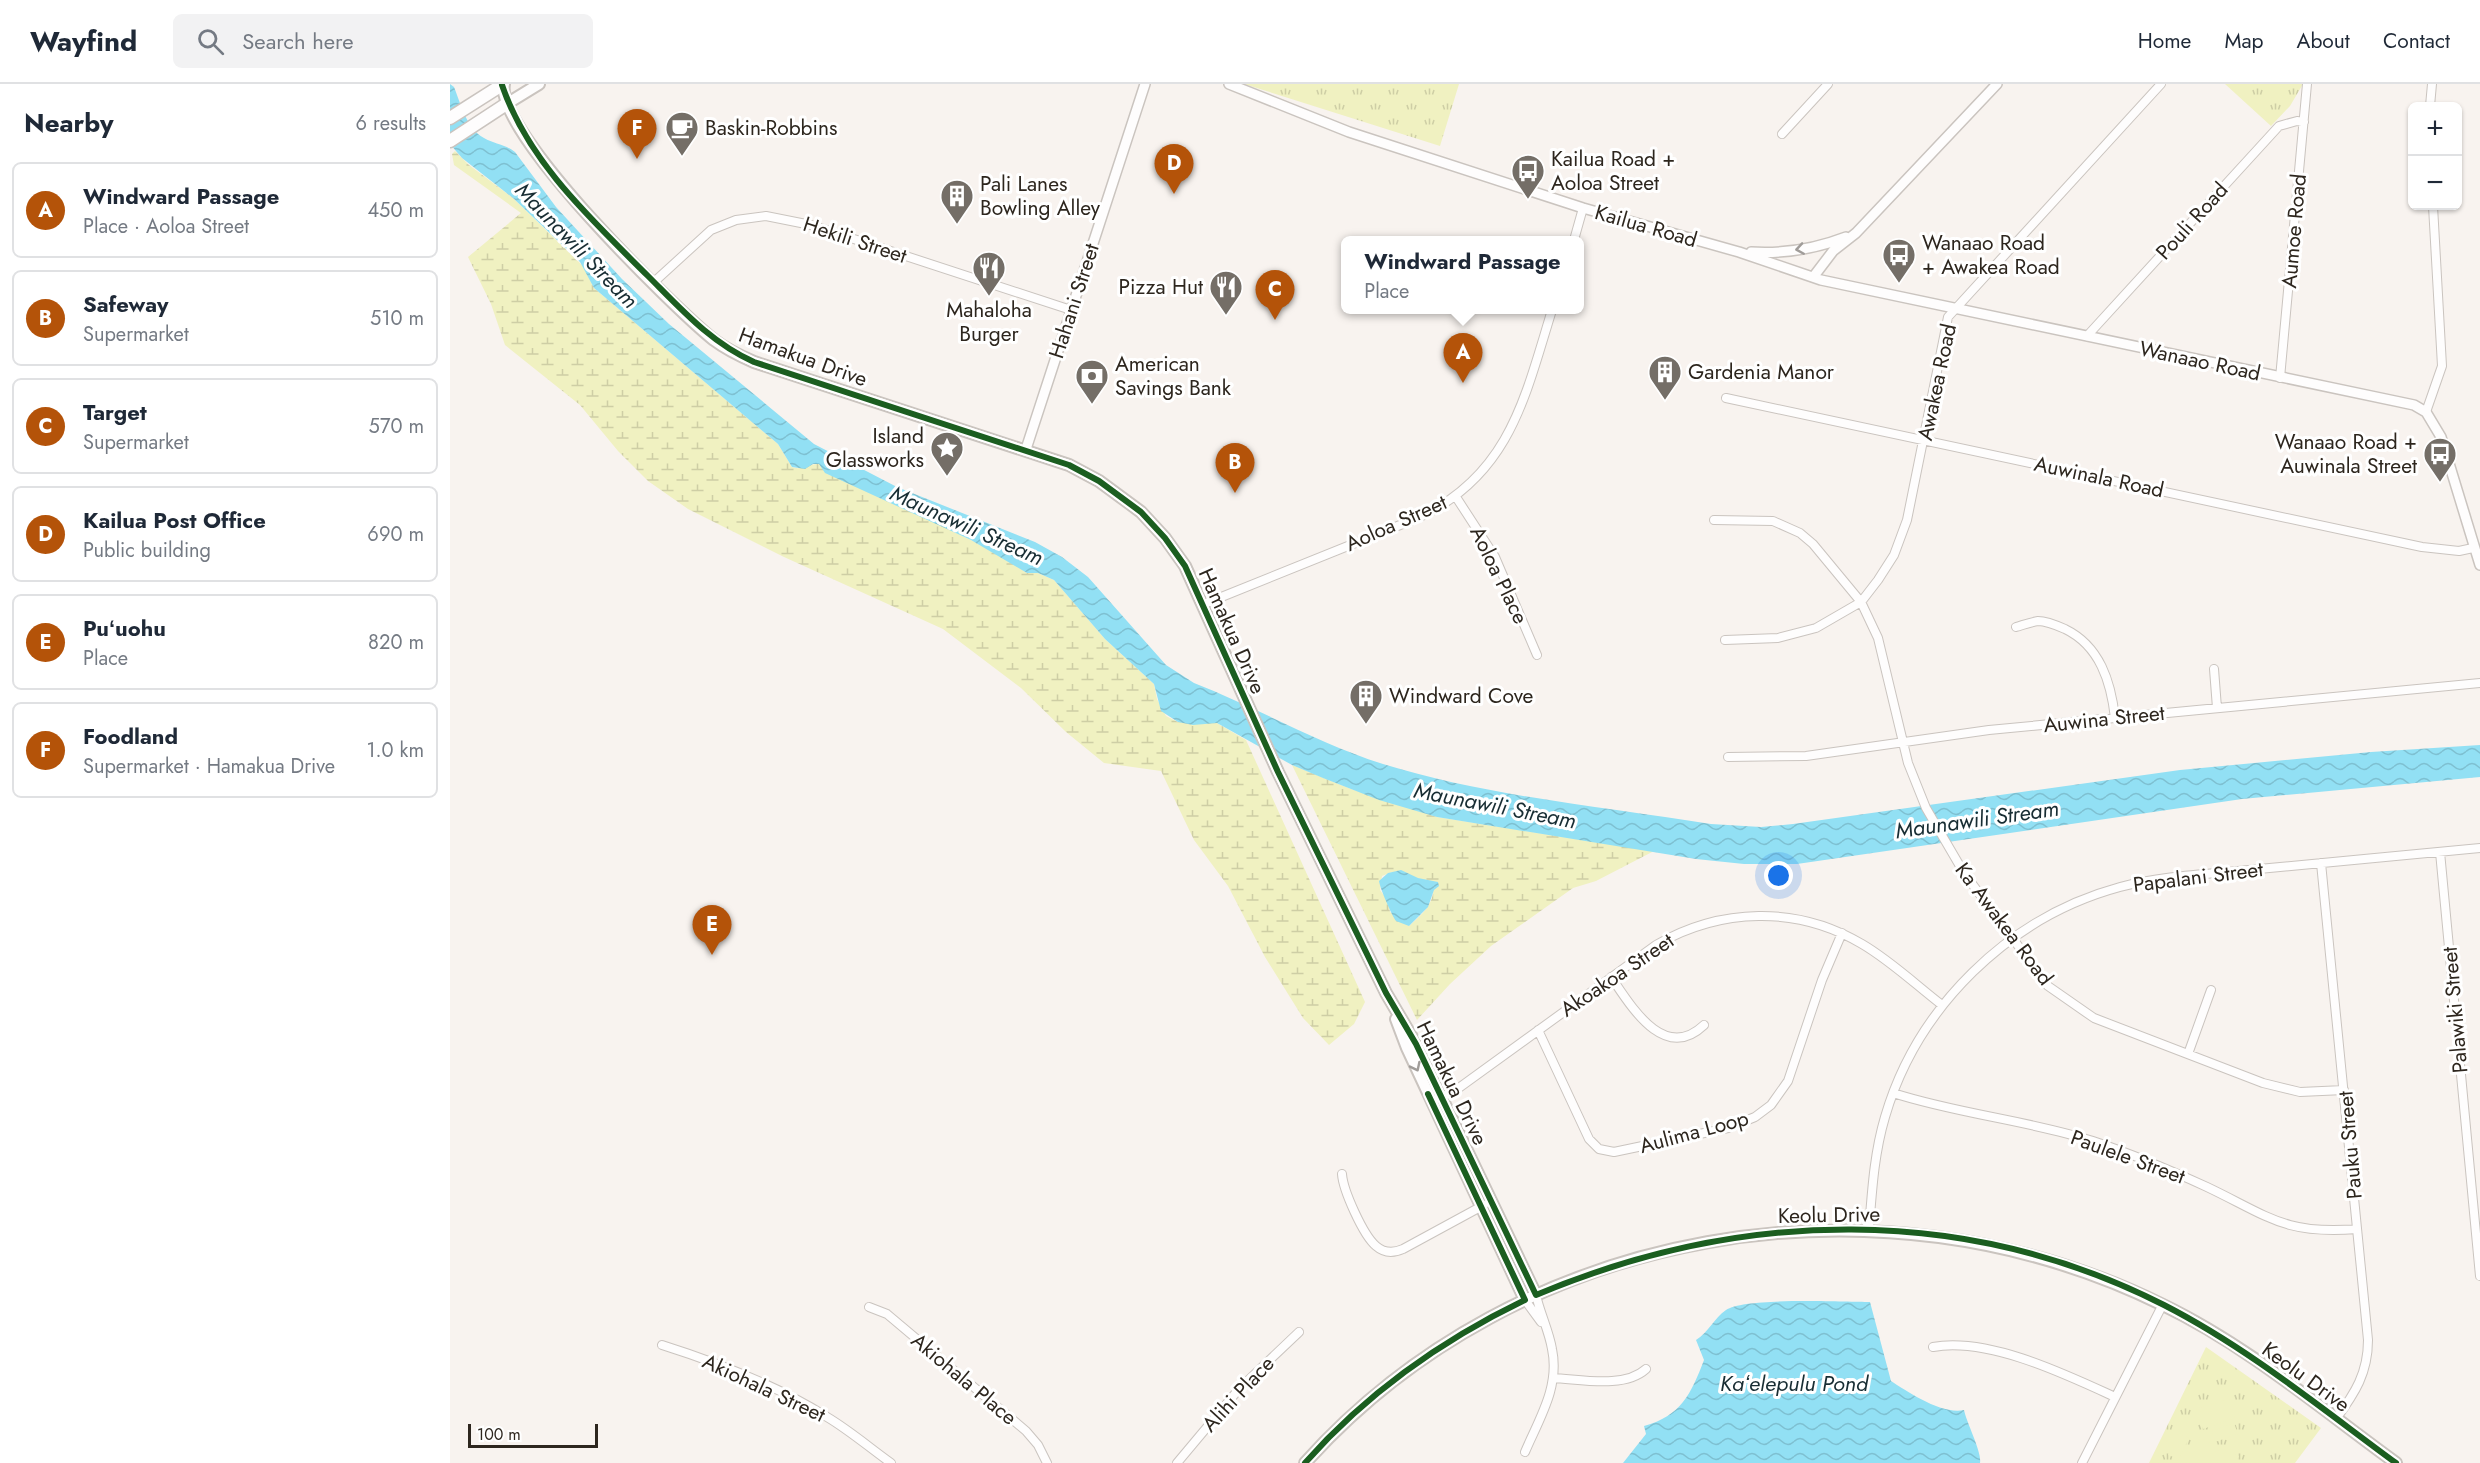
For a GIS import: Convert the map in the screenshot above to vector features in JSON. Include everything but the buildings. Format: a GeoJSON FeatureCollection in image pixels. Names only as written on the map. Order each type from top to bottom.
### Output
{"type":"FeatureCollection","features":[{"type":"Feature","properties":{"kind":"main road"},"geometry":{"type":"LineString","coordinates":[[450,118],[503,84]]}},
{"type":"Feature","properties":{"kind":"main road","name":"Hamakua Drive"},"geometry":{"type":"LineString","coordinates":[[503,84],[514,118],[569,195],[713,339],[739,356],[1026,449],[1084,472],[1113,490],[1141,512],[1175,552],[1204,604],[1278,772],[1386,993],[1407,1048],[1437,1099],[1530,1297]]}},
{"type":"Feature","properties":{"kind":"main road"},"geometry":{"type":"LineString","coordinates":[[450,141],[539,84]]}},
{"type":"Feature","properties":{"kind":"main road","name":"Keolu Drive"},"geometry":{"type":"LineString","coordinates":[[1305,1463],[1354,1414],[1400,1376],[1458,1336],[1530,1297],[1616,1264],[1706,1241],[1790,1231],[1869,1229],[1935,1235],[2009,1249],[2090,1274],[2163,1304],[2244,1353],[2396,1463]]}},
{"type":"Feature","properties":{"kind":"street","name":"Hahani Street"},"geometry":{"type":"LineString","coordinates":[[1026,449],[1145,84]]}},
{"type":"Feature","properties":{"kind":"street","name":"Kailua Road"},"geometry":{"type":"LineString","coordinates":[[1229,84],[1349,132],[1583,208],[1739,252],[1814,276]]}},
{"type":"Feature","properties":{"kind":"street"},"geometry":{"type":"LineString","coordinates":[[1782,135],[1828,84]]}},
{"type":"Feature","properties":{"kind":"street"},"geometry":{"type":"LineString","coordinates":[[1814,276],[1833,251],[1856,232],[1997,84]]}},
{"type":"Feature","properties":{"kind":"street","name":"Awakea Road"},"geometry":{"type":"LineString","coordinates":[[1725,640],[1794,635],[1836,618],[1861,602],[1889,565],[1900,544],[1925,440],[1948,317],[2161,84]]}},
{"type":"Feature","properties":{"kind":"street","name":"Aumoe Road"},"geometry":{"type":"LineString","coordinates":[[2280,378],[2307,84]]}},
{"type":"Feature","properties":{"kind":"street"},"geometry":{"type":"LineString","coordinates":[[2430,102],[2432,84]]}},
{"type":"Feature","properties":{"kind":"street","name":"Pouli Road"},"geometry":{"type":"LineString","coordinates":[[2087,336],[2279,126],[2297,121],[2304,122]]}},
{"type":"Feature","properties":{"kind":"street"},"geometry":{"type":"LineString","coordinates":[[1575,236],[1583,208]]}},
{"type":"Feature","properties":{"kind":"street"},"geometry":{"type":"LineString","coordinates":[[2433,210],[2442,366],[2426,412],[2441,437],[2480,565]]}},
{"type":"Feature","properties":{"kind":"street","name":"Hekili Street"},"geometry":{"type":"LineString","coordinates":[[654,282],[711,230],[736,220],[773,216],[811,225],[1071,310]]}},
{"type":"Feature","properties":{"kind":"street"},"geometry":{"type":"LineString","coordinates":[[1739,252],[1777,253],[1817,247],[1856,232]]}},
{"type":"Feature","properties":{"kind":"street","name":"Wanaao Road"},"geometry":{"type":"LineString","coordinates":[[1814,276],[1821,280],[1954,309],[2403,402],[2426,412]]}},
{"type":"Feature","properties":{"kind":"street","name":"Aoloa Street"},"geometry":{"type":"LineString","coordinates":[[1204,604],[1420,517],[1456,497],[1490,464],[1510,433],[1550,314]]}},
{"type":"Feature","properties":{"kind":"street","name":"Auwinala Road"},"geometry":{"type":"LineString","coordinates":[[1726,398],[2422,547],[2459,551],[2473,548]]}},
{"type":"Feature","properties":{"kind":"street","name":"Aoloa Place"},"geometry":{"type":"LineString","coordinates":[[1456,497],[1495,558],[1537,655]]}},
{"type":"Feature","properties":{"kind":"street","name":"Ka Awakea Road"},"geometry":{"type":"LineString","coordinates":[[1714,520],[1773,521],[1800,533],[1813,544],[1861,602],[1878,638],[1902,742],[1918,792],[1945,845],[2048,986],[2094,1018],[2286,1089],[2308,1092],[2344,1090]]}},
{"type":"Feature","properties":{"kind":"street"},"geometry":{"type":"LineString","coordinates":[[2016,627],[2037,621],[2048,622],[2081,640],[2104,669],[2112,693],[2115,718]]}},
{"type":"Feature","properties":{"kind":"street"},"geometry":{"type":"LineString","coordinates":[[2214,669],[2217,708]]}},
{"type":"Feature","properties":{"kind":"street","name":"Auwina Street"},"geometry":{"type":"LineString","coordinates":[[1728,757],[1806,756],[1902,742],[2115,718],[2480,682]]}},
{"type":"Feature","properties":{"kind":"street","name":"Papalani Street"},"geometry":{"type":"LineString","coordinates":[[1869,1229],[1875,1159],[1893,1093],[1914,1048],[1942,1005],[1972,972],[2012,939],[2059,910],[2119,888],[2161,879],[2480,848]]}},
{"type":"Feature","properties":{"kind":"street","name":"Palawiki Street"},"geometry":{"type":"LineString","coordinates":[[2440,852],[2480,1276]]}},
{"type":"Feature","properties":{"kind":"street","name":"Pauku Street"},"geometry":{"type":"LineString","coordinates":[[2321,863],[2368,1354],[2361,1382],[2336,1419]]}},
{"type":"Feature","properties":{"kind":"street","name":"Akoakoa Street"},"geometry":{"type":"LineString","coordinates":[[1437,1099],[1456,1090],[1669,937],[1698,925],[1729,918],[1760,915],[1790,918],[1842,933],[1874,952],[1942,1005]]}},
{"type":"Feature","properties":{"kind":"street","name":"Aulima Loop"},"geometry":{"type":"LineString","coordinates":[[1538,1030],[1589,1139],[1599,1149],[1618,1151],[1737,1125],[1763,1112],[1783,1090],[1822,980],[1842,933]]}},
{"type":"Feature","properties":{"kind":"street"},"geometry":{"type":"LineString","coordinates":[[1611,977],[1640,1018],[1653,1029],[1667,1035],[1681,1037],[1693,1033],[1704,1024]]}},
{"type":"Feature","properties":{"kind":"street"},"geometry":{"type":"LineString","coordinates":[[2188,1054],[2211,990]]}},
{"type":"Feature","properties":{"kind":"street","name":"Paulele Street"},"geometry":{"type":"LineString","coordinates":[[1893,1093],[1932,1106],[2051,1130],[2101,1144],[2175,1172],[2277,1223],[2317,1231],[2357,1230]]}},
{"type":"Feature","properties":{"kind":"street"},"geometry":{"type":"LineString","coordinates":[[1342,1174],[1345,1191],[1372,1241],[1389,1252],[1403,1249],[1486,1204]]}},
{"type":"Feature","properties":{"kind":"street","name":"Hamakua Drive"},"geometry":{"type":"LineString","coordinates":[[1525,1452],[1547,1404],[1553,1378],[1552,1348],[1530,1297]]}},
{"type":"Feature","properties":{"kind":"street"},"geometry":{"type":"LineString","coordinates":[[2082,1463],[2163,1304]]}},
{"type":"Feature","properties":{"kind":"street","name":"Akiohala Place"},"geometry":{"type":"LineString","coordinates":[[869,1307],[887,1314],[1026,1431],[1038,1445],[1047,1463]]}},
{"type":"Feature","properties":{"kind":"street","name":"Alihi Place"},"geometry":{"type":"LineString","coordinates":[[1181,1462],[1239,1389],[1299,1332]]}},
{"type":"Feature","properties":{"kind":"street"},"geometry":{"type":"LineString","coordinates":[[1933,1347],[1953,1343],[2006,1355],[2072,1378],[2115,1397]]}},
{"type":"Feature","properties":{"kind":"street","name":"Akiohala Street"},"geometry":{"type":"LineString","coordinates":[[662,1345],[728,1367],[782,1392],[828,1417],[891,1463]]}},
{"type":"Feature","properties":{"kind":"street"},"geometry":{"type":"LineString","coordinates":[[1553,1378],[1623,1379],[1634,1376],[1646,1368]]}},
{"type":"Feature","properties":{"kind":"green space"},"geometry":{"type":"Polygon","coordinates":[[[1244,84],[1459,84],[1440,146],[1244,84]]]}},
{"type":"Feature","properties":{"kind":"green space"},"geometry":{"type":"Polygon","coordinates":[[[2225,84],[2303,84],[2290,106],[2271,126],[2225,84]]]}},
{"type":"Feature","properties":{"kind":"green space"},"geometry":{"type":"Polygon","coordinates":[[[455,151],[469,165],[513,198],[584,267],[594,288],[778,444],[792,467],[819,464],[997,553],[1027,573],[1038,573],[1054,580],[1105,639],[1154,684],[1157,699],[1166,716],[1178,722],[1217,723],[1246,740],[1365,1002],[1354,1024],[1329,1045],[1303,1018],[1265,957],[1228,886],[1194,840],[1161,771],[1104,763],[1066,732],[1021,688],[943,629],[784,557],[688,509],[648,481],[618,451],[580,405],[505,345],[491,304],[468,257],[521,213],[454,165],[452,154],[455,151]]]}},
{"type":"Feature","properties":{"kind":"green space"},"geometry":{"type":"Polygon","coordinates":[[[1292,765],[1351,789],[1437,817],[1654,851],[1596,881],[1573,888],[1491,946],[1450,984],[1417,1020],[1292,765]],[[1392,872],[1382,876],[1380,890],[1388,901],[1390,912],[1409,926],[1424,912],[1430,902],[1433,882],[1392,872]]]}},
{"type":"Feature","properties":{"kind":"green space"},"geometry":{"type":"Polygon","coordinates":[[[2206,1347],[2321,1428],[2295,1463],[2149,1463],[2206,1347]]]}},
{"type":"Feature","properties":{"kind":"green space"},"geometry":{"type":"Polygon","coordinates":[[[2229,1399],[2235,1418],[2203,1429],[2196,1409],[2229,1399]]]}},
{"type":"Feature","properties":{"kind":"green space"},"geometry":{"type":"Polygon","coordinates":[[[2234,1423],[2238,1434],[2215,1442],[2212,1431],[2234,1423]]]}},
{"type":"Feature","properties":{"kind":"green space"},"geometry":{"type":"Polygon","coordinates":[[[2178,1433],[2189,1438],[2179,1459],[2168,1455],[2178,1433]]]}},
{"type":"Feature","properties":{"kind":"green space"},"geometry":{"type":"Polygon","coordinates":[[[2199,1437],[2218,1446],[2210,1463],[2187,1463],[2199,1437]]]}},
{"type":"Feature","properties":{"kind":"green space"},"geometry":{"type":"Polygon","coordinates":[[[2220,1447],[2239,1456],[2236,1463],[2213,1463],[2220,1447]]]}},
{"type":"Feature","properties":{"kind":"water","name":"Maunawili Stream"},"geometry":{"type":"Polygon","coordinates":[[[450,84],[454,87],[465,115],[478,134],[515,152],[556,207],[622,279],[669,324],[814,444],[897,487],[1035,542],[1062,557],[1088,577],[1166,665],[1194,683],[1359,756],[1422,775],[1504,793],[1711,824],[1761,827],[2180,770],[2371,752],[2480,745],[2480,777],[2242,799],[1797,864],[1744,864],[1696,859],[1437,817],[1379,800],[1292,765],[1217,723],[1193,725],[1178,722],[1161,711],[1154,684],[1105,639],[1054,580],[1038,573],[1027,573],[971,540],[825,473],[819,464],[813,464],[805,469],[792,467],[778,444],[594,288],[580,262],[513,198],[462,158],[450,144],[450,84]]]}},
{"type":"Feature","properties":{"kind":"water"},"geometry":{"type":"Polygon","coordinates":[[[1401,870],[1418,878],[1438,882],[1439,886],[1434,890],[1428,907],[1409,926],[1396,921],[1379,881],[1388,873],[1401,870]]]}},
{"type":"Feature","properties":{"kind":"water","name":"Kaʻelepulu Pond"},"geometry":{"type":"Polygon","coordinates":[[[1870,1302],[1891,1381],[1936,1406],[1955,1411],[1964,1410],[1979,1452],[1980,1463],[1623,1463],[1646,1434],[1644,1426],[1667,1416],[1683,1402],[1704,1360],[1696,1340],[1726,1310],[1753,1303],[1870,1302]]]}},
{"type":"Feature","properties":{"kind":"cycle path"},"geometry":{"type":"LineString","coordinates":[[502,85],[513,113],[528,139],[564,188],[605,233],[685,313],[724,345],[754,362],[1069,465],[1099,481],[1141,512],[1165,538],[1185,566],[1278,772],[1386,993],[1416,1044],[1536,1295],[1614,1267],[1692,1246],[1772,1233],[1852,1230],[1931,1234],[2010,1248],[2088,1272],[2164,1305],[2195,1322],[2255,1359],[2396,1463]]}},
{"type":"Feature","properties":{"kind":"cycle path"},"geometry":{"type":"LineString","coordinates":[[1305,1463],[1353,1414],[1407,1371],[1464,1333],[1525,1300],[1428,1094]]}},
{"type":"Feature","properties":{"kind":"place","name":"Baskin-Robbins"},"geometry":{"type":"Point","coordinates":[682,157]}},
{"type":"Feature","properties":{"kind":"place","name":"Foodland"},"geometry":{"type":"Point","coordinates":[637,159]}},
{"type":"Feature","properties":{"kind":"place","name":"Kailua Post Office"},"geometry":{"type":"Point","coordinates":[1174,194]}},
{"type":"Feature","properties":{"kind":"place","name":"Kailua Road + Aoloa Street"},"geometry":{"type":"Point","coordinates":[1528,200]}},
{"type":"Feature","properties":{"kind":"place","name":"Pali Lanes Bowling Alley"},"geometry":{"type":"Point","coordinates":[957,225]}},
{"type":"Feature","properties":{"kind":"place","name":"Wanaao Road + Awakea Road"},"geometry":{"type":"Point","coordinates":[1899,284]}},
{"type":"Feature","properties":{"kind":"place","name":"Mahaloha Burger"},"geometry":{"type":"Point","coordinates":[989,297]}},
{"type":"Feature","properties":{"kind":"place","name":"Pizza Hut"},"geometry":{"type":"Point","coordinates":[1226,316]}},
{"type":"Feature","properties":{"kind":"place","name":"Target"},"geometry":{"type":"Point","coordinates":[1275,320]}},
{"type":"Feature","properties":{"kind":"place","name":"Windward Passage"},"geometry":{"type":"Point","coordinates":[1463,383]}},
{"type":"Feature","properties":{"kind":"place","name":"Gardenia Manor"},"geometry":{"type":"Point","coordinates":[1665,401]}},
{"type":"Feature","properties":{"kind":"place","name":"American Savings Bank"},"geometry":{"type":"Point","coordinates":[1092,405]}},
{"type":"Feature","properties":{"kind":"place","name":"Island Glassworks"},"geometry":{"type":"Point","coordinates":[947,477]}},
{"type":"Feature","properties":{"kind":"place","name":"Wanaao Road + Auwinala Street"},"geometry":{"type":"Point","coordinates":[2440,483]}},
{"type":"Feature","properties":{"kind":"place","name":"Safeway"},"geometry":{"type":"Point","coordinates":[1235,493]}},
{"type":"Feature","properties":{"kind":"place","name":"Windward Cove"},"geometry":{"type":"Point","coordinates":[1366,725]}},
{"type":"Feature","properties":{"kind":"place","name":"Puʻuohu"},"geometry":{"type":"Point","coordinates":[712,955]}}]}
